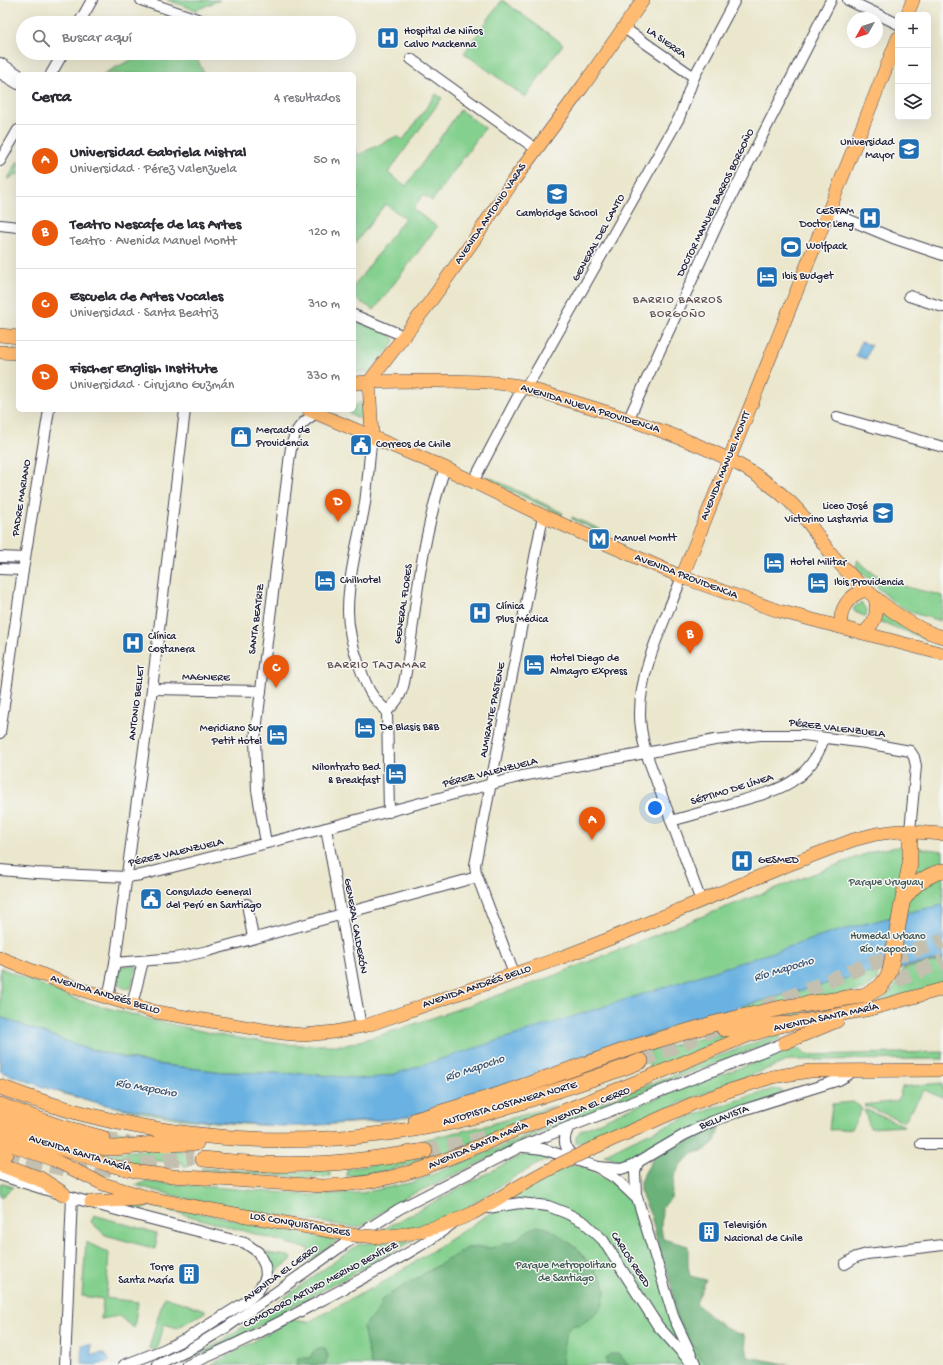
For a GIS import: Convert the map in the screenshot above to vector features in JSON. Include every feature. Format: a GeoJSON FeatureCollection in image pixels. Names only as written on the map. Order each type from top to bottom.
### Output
{"type":"FeatureCollection","features":[{"type":"Feature","properties":{"kind":"highway"},"geometry":{"type":"LineString","coordinates":[[362,1136],[468,1105],[614,1054],[681,1033],[760,1013],[811,1003],[866,995],[880,987],[886,980],[890,971],[910,864],[910,831]]}},
{"type":"Feature","properties":{"kind":"highway"},"geometry":{"type":"LineString","coordinates":[[902,905],[911,890],[922,880],[935,873],[943,871]]}},
{"type":"Feature","properties":{"kind":"highway"},"geometry":{"type":"LineString","coordinates":[[681,1033],[787,1024]]}},
{"type":"Feature","properties":{"kind":"highway","name":"AUTOPISTA COSTANERA NORTE"},"geometry":{"type":"LineString","coordinates":[[0,1087],[76,1112],[123,1123],[187,1134],[302,1140],[362,1136],[425,1127],[463,1119],[592,1079],[641,1061]]}},
{"type":"Feature","properties":{"kind":"highway"},"geometry":{"type":"LineString","coordinates":[[0,1105],[57,1126],[102,1138]]}},
{"type":"Feature","properties":{"kind":"highway"},"geometry":{"type":"LineString","coordinates":[[0,1118],[80,1144],[105,1148],[167,1143],[215,1143],[261,1139]]}},
{"type":"Feature","properties":{"kind":"highway"},"geometry":{"type":"LineString","coordinates":[[203,1159],[248,1163],[316,1164],[348,1162],[425,1151]]}},
{"type":"Feature","properties":{"kind":"highway"},"geometry":{"type":"LineString","coordinates":[[1,1153],[68,1196]]}},
{"type":"Feature","properties":{"kind":"main road","name":"AVENIDA ANTONIO VARAS"},"geometry":{"type":"LineString","coordinates":[[369,382],[439,290],[513,180],[643,0]]}},
{"type":"Feature","properties":{"kind":"main road"},"geometry":{"type":"LineString","coordinates":[[908,12],[913,0]]}},
{"type":"Feature","properties":{"kind":"main road","name":"AVENIDA MANUEL MONTT"},"geometry":{"type":"LineString","coordinates":[[682,577],[895,45]]}},
{"type":"Feature","properties":{"kind":"main road"},"geometry":{"type":"LineString","coordinates":[[0,335],[16,337]]}},
{"type":"Feature","properties":{"kind":"main road"},"geometry":{"type":"LineString","coordinates":[[0,352],[16,353]]}},
{"type":"Feature","properties":{"kind":"main road","name":"AVENIDA NUEVA PROVIDENCIA"},"geometry":{"type":"LineString","coordinates":[[356,383],[459,381],[525,388],[629,418],[729,459],[760,477],[791,502],[833,556],[870,594],[912,624],[943,637]]}},
{"type":"Feature","properties":{"kind":"main road"},"geometry":{"type":"LineString","coordinates":[[369,382],[372,436]]}},
{"type":"Feature","properties":{"kind":"main road","name":"AVENIDA PROVIDENCIA"},"geometry":{"type":"LineString","coordinates":[[318,412],[445,468],[543,516],[682,577],[772,609],[943,654]]}},
{"type":"Feature","properties":{"kind":"main road"},"geometry":{"type":"LineString","coordinates":[[841,627],[841,615],[845,605],[855,594],[870,594],[877,607],[870,627],[863,633]]}},
{"type":"Feature","properties":{"kind":"main road","name":"AVENIDA ANDRÉS BELLO"},"geometry":{"type":"LineString","coordinates":[[0,958],[51,979],[108,998],[172,1015],[282,1033],[321,1034],[361,1027],[587,948],[780,868],[853,840],[889,832],[910,831],[943,834]]}},
{"type":"Feature","properties":{"kind":"main road","name":"AVENIDA SANTA MARÍA"},"geometry":{"type":"LineString","coordinates":[[0,1128],[108,1165],[155,1175],[317,1186],[341,1186],[366,1183],[406,1174],[433,1165],[526,1126],[663,1072],[733,1042],[787,1024],[853,1013],[943,990]]}},
{"type":"Feature","properties":{"kind":"main road"},"geometry":{"type":"LineString","coordinates":[[784,1043],[853,1013]]}},
{"type":"Feature","properties":{"kind":"main road"},"geometry":{"type":"LineString","coordinates":[[784,1043],[788,1034],[787,1024]]}},
{"type":"Feature","properties":{"kind":"main road"},"geometry":{"type":"LineString","coordinates":[[854,1070],[943,1070]]}},
{"type":"Feature","properties":{"kind":"main road","name":"LOS CONQUISTADORES"},"geometry":{"type":"LineString","coordinates":[[1,1153],[54,1160],[103,1184],[153,1199],[352,1235],[401,1235],[425,1230],[460,1218],[480,1209],[534,1177],[556,1166],[692,1104],[759,1080],[800,1072],[854,1070]]}},
{"type":"Feature","properties":{"kind":"main road"},"geometry":{"type":"LineString","coordinates":[[91,1202],[153,1199]]}},
{"type":"Feature","properties":{"kind":"street"},"geometry":{"type":"LineString","coordinates":[[83,16],[92,0]]}},
{"type":"Feature","properties":{"kind":"street"},"geometry":{"type":"LineString","coordinates":[[141,0],[188,16]]}},
{"type":"Feature","properties":{"kind":"street","name":"GENERAL DEL CANTO"},"geometry":{"type":"LineString","coordinates":[[473,482],[517,398],[534,375],[586,286],[679,118],[694,77],[734,0]]}},
{"type":"Feature","properties":{"kind":"street"},"geometry":{"type":"LineString","coordinates":[[830,0],[837,0]]}},
{"type":"Feature","properties":{"kind":"street","name":"DOCTOR MANUEL BARROS BORGOÑO"},"geometry":{"type":"LineString","coordinates":[[629,418],[721,216],[830,0]]}},
{"type":"Feature","properties":{"kind":"street"},"geometry":{"type":"LineString","coordinates":[[848,0],[895,23]]}},
{"type":"Feature","properties":{"kind":"street","name":"LA SIERRA"},"geometry":{"type":"LineString","coordinates":[[624,28],[694,77]]}},
{"type":"Feature","properties":{"kind":"street"},"geometry":{"type":"LineString","coordinates":[[411,59],[536,149]]}},
{"type":"Feature","properties":{"kind":"street"},"geometry":{"type":"LineString","coordinates":[[51,72],[59,60]]}},
{"type":"Feature","properties":{"kind":"street"},"geometry":{"type":"LineString","coordinates":[[0,64],[16,73]]}},
{"type":"Feature","properties":{"kind":"street"},"geometry":{"type":"LineString","coordinates":[[0,73],[16,83]]}},
{"type":"Feature","properties":{"kind":"street"},"geometry":{"type":"LineString","coordinates":[[0,161],[16,133]]}},
{"type":"Feature","properties":{"kind":"street"},"geometry":{"type":"LineString","coordinates":[[828,212],[894,238],[943,254]]}},
{"type":"Feature","properties":{"kind":"street"},"geometry":{"type":"LineString","coordinates":[[0,225],[16,227]]}},
{"type":"Feature","properties":{"kind":"street"},"geometry":{"type":"LineString","coordinates":[[909,296],[943,307]]}},
{"type":"Feature","properties":{"kind":"street"},"geometry":{"type":"LineString","coordinates":[[356,316],[404,336]]}},
{"type":"Feature","properties":{"kind":"street"},"geometry":{"type":"LineString","coordinates":[[356,390],[369,382]]}},
{"type":"Feature","properties":{"kind":"street","name":"PADRE MARIANO"},"geometry":{"type":"LineString","coordinates":[[0,733],[23,570],[49,412]]}},
{"type":"Feature","properties":{"kind":"street","name":"ANTONIO BELLET"},"geometry":{"type":"LineString","coordinates":[[108,998],[116,963],[152,689],[186,412]]}},
{"type":"Feature","properties":{"kind":"street","name":"SANTA BEATRIZ"},"geometry":{"type":"LineString","coordinates":[[266,843],[258,796],[254,749],[287,479],[294,435],[298,428],[315,412]]}},
{"type":"Feature","properties":{"kind":"street"},"geometry":{"type":"LineString","coordinates":[[837,417],[943,447]]}},
{"type":"Feature","properties":{"kind":"street"},"geometry":{"type":"LineString","coordinates":[[372,436],[365,502],[348,611],[353,648],[364,679],[375,700],[387,711],[389,812]]}},
{"type":"Feature","properties":{"kind":"street","name":"GENERAL FLORES"},"geometry":{"type":"LineString","coordinates":[[387,711],[396,703],[401,695],[404,683],[420,573],[430,521],[445,468]]}},
{"type":"Feature","properties":{"kind":"street","name":"ALMIRANTE PASTENE"},"geometry":{"type":"LineString","coordinates":[[514,974],[477,877],[475,865],[543,516]]}},
{"type":"Feature","properties":{"kind":"street"},"geometry":{"type":"LineString","coordinates":[[0,557],[25,558]]}},
{"type":"Feature","properties":{"kind":"street"},"geometry":{"type":"LineString","coordinates":[[0,569],[23,570]]}},
{"type":"Feature","properties":{"kind":"street","name":"AVENIDA MANUEL MONTT"},"geometry":{"type":"LineString","coordinates":[[682,577],[655,644],[642,685],[640,717],[646,752],[701,901]]}},
{"type":"Feature","properties":{"kind":"street","name":"MAGNERE"},"geometry":{"type":"LineString","coordinates":[[152,689],[261,691]]}},
{"type":"Feature","properties":{"kind":"street","name":"PÉREZ VALENZUELA"},"geometry":{"type":"LineString","coordinates":[[0,870],[127,877],[141,875],[528,775],[646,752],[748,736],[790,735],[866,743],[908,750],[912,753],[916,766],[910,831]]}},
{"type":"Feature","properties":{"kind":"street","name":"SÉPTIMO DE LÍNEA"},"geometry":{"type":"LineString","coordinates":[[671,821],[763,794],[791,783],[803,774],[814,762],[824,738]]}},
{"type":"Feature","properties":{"kind":"street","name":"GENERAL CALDERÓN"},"geometry":{"type":"LineString","coordinates":[[326,828],[361,1027]]}},
{"type":"Feature","properties":{"kind":"street"},"geometry":{"type":"LineString","coordinates":[[116,963],[194,954],[477,877]]}},
{"type":"Feature","properties":{"kind":"street"},"geometry":{"type":"LineString","coordinates":[[247,904],[253,938]]}},
{"type":"Feature","properties":{"kind":"street"},"geometry":{"type":"LineString","coordinates":[[132,1005],[143,961]]}},
{"type":"Feature","properties":{"kind":"street","name":"AVENIDA EL CERRO"},"geometry":{"type":"LineString","coordinates":[[151,1365],[161,1363],[187,1351],[227,1327],[323,1258],[390,1214],[522,1146],[784,1043]]}},
{"type":"Feature","properties":{"kind":"street","name":"BELLAVISTA"},"geometry":{"type":"LineString","coordinates":[[597,1167],[621,1168],[638,1162],[698,1128],[725,1116],[839,1080],[854,1070]]}},
{"type":"Feature","properties":{"kind":"street"},"geometry":{"type":"LineString","coordinates":[[568,1127],[565,1134],[565,1145],[567,1150],[576,1159]]}},
{"type":"Feature","properties":{"kind":"street"},"geometry":{"type":"LineString","coordinates":[[921,1144],[943,1144]]}},
{"type":"Feature","properties":{"kind":"street","name":"CARLOS REED"},"geometry":{"type":"LineString","coordinates":[[522,1146],[543,1149],[597,1167],[619,1182],[638,1202]]}},
{"type":"Feature","properties":{"kind":"street","name":"CARLOS REED"},"geometry":{"type":"LineString","coordinates":[[638,1162],[635,1172],[638,1202],[674,1318],[696,1365]]}},
{"type":"Feature","properties":{"kind":"street"},"geometry":{"type":"LineString","coordinates":[[0,1175],[91,1202]]}},
{"type":"Feature","properties":{"kind":"street"},"geometry":{"type":"LineString","coordinates":[[65,1365],[70,1233],[68,1196]]}},
{"type":"Feature","properties":{"kind":"street","name":"AVENIDA EL CERRO"},"geometry":{"type":"LineString","coordinates":[[91,1202],[128,1213],[245,1242],[258,1252],[264,1261],[266,1276],[262,1286],[247,1301],[189,1337],[163,1350],[124,1365]]}},
{"type":"Feature","properties":{"kind":"street","name":"CARLOS REED"},"geometry":{"type":"LineString","coordinates":[[480,1209],[520,1203],[532,1204],[548,1206],[584,1222],[603,1240],[658,1326],[693,1365]]}},
{"type":"Feature","properties":{"kind":"street","name":"COMODORO ARTURO MERINO BENÍTEZ"},"geometry":{"type":"LineString","coordinates":[[188,1365],[290,1317],[391,1263],[437,1236],[460,1218]]}},
{"type":"Feature","properties":{"kind":"street"},"geometry":{"type":"LineString","coordinates":[[58,1365],[64,1246],[70,1233]]}},
{"type":"Feature","properties":{"kind":"street"},"geometry":{"type":"LineString","coordinates":[[844,1264],[856,1257],[867,1254],[943,1245]]}},
{"type":"Feature","properties":{"kind":"street"},"geometry":{"type":"LineString","coordinates":[[658,1326],[667,1323],[674,1318]]}},
{"type":"Feature","properties":{"kind":"green space"},"geometry":{"type":"Polygon","coordinates":[[[167,0],[220,0],[196,10],[167,0]]]}},
{"type":"Feature","properties":{"kind":"green space"},"geometry":{"type":"Polygon","coordinates":[[[502,0],[563,44],[525,97],[464,53],[502,0]]]}},
{"type":"Feature","properties":{"kind":"green space"},"geometry":{"type":"Polygon","coordinates":[[[131,60],[198,60],[204,72],[107,72],[131,60]]]}},
{"type":"Feature","properties":{"kind":"green space"},"geometry":{"type":"Polygon","coordinates":[[[436,94],[442,98],[388,173],[406,186],[460,110],[485,128],[432,201],[423,195],[413,209],[437,227],[374,310],[356,299],[356,283],[405,218],[385,204],[356,242],[356,192],[359,187],[356,185],[356,150],[358,155],[397,136],[403,140],[436,94]]]}},
{"type":"Feature","properties":{"kind":"green space"},"geometry":{"type":"Polygon","coordinates":[[[16,165],[16,175],[8,179],[16,165]]]}},
{"type":"Feature","properties":{"kind":"green space"},"geometry":{"type":"Polygon","coordinates":[[[356,321],[390,334],[395,341],[370,372],[356,372],[356,321]]]}},
{"type":"Feature","properties":{"kind":"green space"},"geometry":{"type":"Polygon","coordinates":[[[361,402],[364,403],[365,417],[363,420],[348,412],[356,412],[356,405],[361,402]]]}},
{"type":"Feature","properties":{"kind":"green space"},"geometry":{"type":"Polygon","coordinates":[[[487,476],[563,513],[562,515],[486,479],[487,476]]]}},
{"type":"Feature","properties":{"kind":"green space"},"geometry":{"type":"Polygon","coordinates":[[[572,517],[611,534],[604,534],[572,519],[572,517]]]}},
{"type":"Feature","properties":{"kind":"green space"},"geometry":{"type":"Polygon","coordinates":[[[858,559],[875,574],[886,580],[943,596],[943,608],[940,621],[913,613],[893,602],[856,567],[858,559]]]}},
{"type":"Feature","properties":{"kind":"green space"},"geometry":{"type":"Polygon","coordinates":[[[861,603],[867,609],[866,617],[854,611],[854,607],[861,603]]]}},
{"type":"Feature","properties":{"kind":"green space"},"geometry":{"type":"Polygon","coordinates":[[[881,610],[904,627],[927,638],[928,640],[879,621],[881,610]]]}},
{"type":"Feature","properties":{"kind":"green space","name":"Parque Uruguay"},"geometry":{"type":"Polygon","coordinates":[[[904,846],[943,851],[943,960],[879,972],[876,981],[865,990],[744,1010],[742,1006],[844,979],[766,994],[546,1074],[420,1113],[367,1122],[317,1125],[258,1125],[188,1120],[132,1111],[64,1094],[0,1069],[0,1019],[56,1041],[125,1060],[221,1073],[329,1076],[308,1074],[223,1072],[148,1063],[85,1048],[0,1017],[0,968],[78,1000],[157,1021],[224,1036],[283,1044],[346,1045],[397,1030],[548,978],[703,916],[876,850],[904,846]]]}},
{"type":"Feature","properties":{"kind":"green space"},"geometry":{"type":"Polygon","coordinates":[[[943,961],[943,985],[876,1004],[886,997],[893,989],[899,980],[903,969],[943,961]]]}},
{"type":"Feature","properties":{"kind":"green space"},"geometry":{"type":"Polygon","coordinates":[[[135,965],[137,967],[131,988],[127,989],[122,987],[117,983],[119,970],[122,966],[135,965]]]}},
{"type":"Feature","properties":{"kind":"green space"},"geometry":{"type":"Polygon","coordinates":[[[859,1007],[804,1016],[762,1021],[805,1011],[859,1007]]]}},
{"type":"Feature","properties":{"kind":"green space"},"geometry":{"type":"Polygon","coordinates":[[[736,1030],[739,1034],[651,1069],[644,1052],[736,1030]]]}},
{"type":"Feature","properties":{"kind":"green space"},"geometry":{"type":"Polygon","coordinates":[[[779,1034],[781,1039],[660,1084],[639,1094],[544,1131],[434,1185],[407,1196],[358,1228],[238,1209],[187,1199],[135,1185],[147,1182],[313,1195],[361,1193],[414,1182],[508,1144],[591,1107],[676,1074],[705,1061],[779,1034]]]}},
{"type":"Feature","properties":{"kind":"green space"},"geometry":{"type":"Polygon","coordinates":[[[798,1048],[806,1054],[811,1055],[943,1052],[943,1059],[790,1060],[576,1144],[576,1137],[580,1131],[626,1110],[693,1084],[798,1048]]]}},
{"type":"Feature","properties":{"kind":"green space"},"geometry":{"type":"Polygon","coordinates":[[[942,1083],[943,1098],[924,1090],[904,1122],[864,1105],[898,1101],[902,1087],[942,1083]]]}},
{"type":"Feature","properties":{"kind":"green space"},"geometry":{"type":"Polygon","coordinates":[[[773,1089],[781,1090],[783,1093],[632,1161],[618,1160],[604,1155],[666,1126],[708,1110],[773,1089]]]}},
{"type":"Feature","properties":{"kind":"green space"},"geometry":{"type":"Polygon","coordinates":[[[853,1102],[862,1108],[852,1129],[829,1130],[832,1104],[853,1102]]]}},
{"type":"Feature","properties":{"kind":"green space"},"geometry":{"type":"Polygon","coordinates":[[[557,1105],[455,1150],[402,1167],[375,1173],[347,1176],[347,1169],[426,1156],[423,1140],[488,1125],[557,1105]]]}},
{"type":"Feature","properties":{"kind":"green space"},"geometry":{"type":"Polygon","coordinates":[[[864,1109],[905,1126],[870,1128],[864,1109]]]}},
{"type":"Feature","properties":{"kind":"green space"},"geometry":{"type":"Polygon","coordinates":[[[720,1126],[715,1141],[705,1150],[694,1153],[681,1164],[674,1177],[671,1198],[662,1208],[661,1228],[663,1239],[688,1246],[688,1265],[690,1276],[706,1280],[696,1303],[724,1327],[744,1335],[748,1357],[791,1365],[706,1365],[698,1355],[678,1318],[668,1273],[662,1260],[651,1216],[640,1191],[640,1181],[654,1157],[705,1130],[720,1126]]]}},
{"type":"Feature","properties":{"kind":"green space"},"geometry":{"type":"Polygon","coordinates":[[[110,1129],[139,1135],[148,1140],[107,1144],[110,1129]]]}},
{"type":"Feature","properties":{"kind":"green space"},"geometry":{"type":"Polygon","coordinates":[[[172,1148],[187,1155],[189,1158],[188,1166],[184,1166],[183,1163],[148,1160],[145,1161],[143,1165],[138,1165],[96,1154],[172,1148]]]}},
{"type":"Feature","properties":{"kind":"green space"},"geometry":{"type":"Polygon","coordinates":[[[524,1155],[538,1155],[550,1158],[517,1175],[455,1215],[411,1228],[382,1230],[508,1162],[524,1155]]]}},
{"type":"Feature","properties":{"kind":"green space","name":"Parque Metropolitano de Santiago"},"geometry":{"type":"Polygon","coordinates":[[[572,1165],[584,1167],[620,1188],[631,1201],[646,1226],[673,1300],[690,1338],[748,1365],[211,1365],[292,1320],[308,1322],[387,1280],[546,1177],[572,1165]]]}},
{"type":"Feature","properties":{"kind":"green space"},"geometry":{"type":"Polygon","coordinates":[[[201,1168],[268,1172],[330,1171],[330,1177],[311,1178],[201,1170],[201,1168]]]}},
{"type":"Feature","properties":{"kind":"green space"},"geometry":{"type":"Polygon","coordinates":[[[0,1183],[13,1187],[1,1197],[0,1196],[0,1183]]]}},
{"type":"Feature","properties":{"kind":"green space"},"geometry":{"type":"Polygon","coordinates":[[[145,1202],[338,1240],[310,1261],[307,1255],[309,1249],[149,1205],[142,1210],[128,1206],[145,1202]]]}},
{"type":"Feature","properties":{"kind":"green space"},"geometry":{"type":"Polygon","coordinates":[[[94,1215],[156,1233],[156,1249],[105,1235],[91,1222],[94,1215]]]}},
{"type":"Feature","properties":{"kind":"green space"},"geometry":{"type":"Polygon","coordinates":[[[538,1226],[550,1229],[577,1248],[603,1281],[605,1291],[602,1307],[580,1325],[574,1325],[569,1328],[566,1333],[562,1365],[371,1365],[363,1327],[379,1309],[382,1299],[467,1248],[491,1248],[504,1243],[511,1243],[529,1230],[538,1226]]]}},
{"type":"Feature","properties":{"kind":"green space"},"geometry":{"type":"Polygon","coordinates":[[[414,1240],[222,1346],[183,1362],[219,1343],[359,1244],[414,1240]]]}},
{"type":"Feature","properties":{"kind":"green space"},"geometry":{"type":"Polygon","coordinates":[[[86,1242],[109,1253],[106,1298],[138,1302],[134,1328],[119,1316],[101,1319],[103,1299],[82,1296],[86,1242]]]}},
{"type":"Feature","properties":{"kind":"green space"},"geometry":{"type":"Polygon","coordinates":[[[265,1253],[289,1256],[292,1258],[270,1276],[270,1264],[265,1253]]]}},
{"type":"Feature","properties":{"kind":"green space"},"geometry":{"type":"Polygon","coordinates":[[[164,1297],[205,1310],[205,1312],[177,1328],[164,1324],[158,1347],[154,1350],[149,1348],[164,1297]]]}},
{"type":"Feature","properties":{"kind":"green space"},"geometry":{"type":"Polygon","coordinates":[[[318,1348],[325,1348],[328,1356],[325,1365],[296,1365],[298,1358],[310,1358],[313,1352],[318,1348]]]}},
{"type":"Feature","properties":{"kind":"green space"},"geometry":{"type":"Polygon","coordinates":[[[610,1354],[619,1354],[628,1365],[607,1365],[606,1359],[610,1354]]]}},
{"type":"Feature","properties":{"kind":"water"},"geometry":{"type":"Polygon","coordinates":[[[861,342],[871,345],[866,359],[856,356],[861,342]]]}},
{"type":"Feature","properties":{"kind":"water","name":"Humedal Urbano Río Mapocho"},"geometry":{"type":"Polygon","coordinates":[[[943,905],[943,959],[856,976],[742,1006],[626,1043],[580,1062],[422,1113],[395,1119],[302,1126],[279,1126],[200,1120],[106,1105],[46,1088],[0,1071],[0,1017],[85,1048],[128,1059],[163,1065],[223,1072],[308,1074],[368,1079],[395,1074],[838,931],[943,905]]]}},
{"type":"Feature","properties":{"kind":"water"},"geometry":{"type":"Polygon","coordinates":[[[82,1345],[91,1345],[91,1355],[103,1353],[110,1361],[97,1365],[82,1364],[82,1345]]]}},
{"type":"Feature","properties":{"kind":"tunnel"},"geometry":{"type":"LineString","coordinates":[[764,1008],[866,965],[943,941]]}},
{"type":"Feature","properties":{"kind":"tunnel"},"geometry":{"type":"LineString","coordinates":[[875,989],[943,961]]}},
{"type":"Feature","properties":{"kind":"tunnel"},"geometry":{"type":"LineString","coordinates":[[801,1019],[843,1002]]}},
{"type":"Feature","properties":{"kind":"tunnel"},"geometry":{"type":"LineString","coordinates":[[641,1061],[720,1027]]}},
{"type":"Feature","properties":{"kind":"tunnel"},"geometry":{"type":"LineString","coordinates":[[425,1151],[461,1144],[494,1135]]}},
{"type":"Feature","properties":{"kind":"tunnel"},"geometry":{"type":"LineString","coordinates":[[102,1138],[134,1145]]}},
{"type":"Feature","properties":{"kind":"tunnel"},"geometry":{"type":"LineString","coordinates":[[5,1154],[37,1163],[66,1169],[80,1170],[107,1169],[194,1157]]}},
{"type":"Feature","properties":{"kind":"place","name":"Hospital de Niños Calvo Mackenna"},"geometry":{"type":"Point","coordinates":[388,38]}},
{"type":"Feature","properties":{"kind":"place","name":"Universidad Mayor"},"geometry":{"type":"Point","coordinates":[909,149]}},
{"type":"Feature","properties":{"kind":"place","name":"Cambridge School"},"geometry":{"type":"Point","coordinates":[557,194]}},
{"type":"Feature","properties":{"kind":"place","name":"CESFAM Doctor Leng"},"geometry":{"type":"Point","coordinates":[870,218]}},
{"type":"Feature","properties":{"kind":"place","name":"Wolfpack"},"geometry":{"type":"Point","coordinates":[791,247]}},
{"type":"Feature","properties":{"kind":"place","name":"Ibis Budget"},"geometry":{"type":"Point","coordinates":[767,277]}},
{"type":"Feature","properties":{"kind":"place","name":"Mercado de Providencia"},"geometry":{"type":"Point","coordinates":[241,437]}},
{"type":"Feature","properties":{"kind":"place","name":"Correos de Chile"},"geometry":{"type":"Point","coordinates":[361,445]}},
{"type":"Feature","properties":{"kind":"place","name":"Liceo José Victorino Lastarria"},"geometry":{"type":"Point","coordinates":[883,513]}},
{"type":"Feature","properties":{"kind":"place","name":"Fischer English Institute"},"geometry":{"type":"Point","coordinates":[338,522]}},
{"type":"Feature","properties":{"kind":"place","name":"Manuel Montt"},"geometry":{"type":"Point","coordinates":[599,539]}},
{"type":"Feature","properties":{"kind":"place","name":"Hotel Militar"},"geometry":{"type":"Point","coordinates":[774,563]}},
{"type":"Feature","properties":{"kind":"place","name":"Chilhotel"},"geometry":{"type":"Point","coordinates":[325,581]}},
{"type":"Feature","properties":{"kind":"place","name":"Ibis Providencia"},"geometry":{"type":"Point","coordinates":[818,583]}},
{"type":"Feature","properties":{"kind":"place","name":"Clínica Plus Médica"},"geometry":{"type":"Point","coordinates":[480,613]}},
{"type":"Feature","properties":{"kind":"place","name":"Clínica Costanera"},"geometry":{"type":"Point","coordinates":[133,643]}},
{"type":"Feature","properties":{"kind":"place","name":"Teatro Nescafe de las Artes"},"geometry":{"type":"Point","coordinates":[690,654]}},
{"type":"Feature","properties":{"kind":"place","name":"Hotel Diego de Almagro Express"},"geometry":{"type":"Point","coordinates":[534,665]}},
{"type":"Feature","properties":{"kind":"place","name":"Escuela de Artes Vocales"},"geometry":{"type":"Point","coordinates":[276,688]}},
{"type":"Feature","properties":{"kind":"place","name":"De Blasis B&B"},"geometry":{"type":"Point","coordinates":[365,728]}},
{"type":"Feature","properties":{"kind":"place","name":"Meridiano Sur Petit Hotel"},"geometry":{"type":"Point","coordinates":[277,735]}},
{"type":"Feature","properties":{"kind":"place","name":"Nilontrato Bed & Breakfast"},"geometry":{"type":"Point","coordinates":[396,774]}},
{"type":"Feature","properties":{"kind":"place","name":"Universidad Gabriela Mistral"},"geometry":{"type":"Point","coordinates":[592,840]}},
{"type":"Feature","properties":{"kind":"place","name":"GESMED"},"geometry":{"type":"Point","coordinates":[742,861]}},
{"type":"Feature","properties":{"kind":"place","name":"Consulado General del Perú en Santiago"},"geometry":{"type":"Point","coordinates":[151,899]}},
{"type":"Feature","properties":{"kind":"place","name":"Televisión Nacional de Chile"},"geometry":{"type":"Point","coordinates":[709,1232]}},
{"type":"Feature","properties":{"kind":"place","name":"Torre Santa María"},"geometry":{"type":"Point","coordinates":[189,1274]}},
{"type":"Feature","properties":{"kind":"district","name":"BARRIO BARROS BORGOÑO"},"geometry":{"type":"Point","coordinates":[678,308]}},
{"type":"Feature","properties":{"kind":"district","name":"BARRIO TAJAMAR"},"geometry":{"type":"Point","coordinates":[377,666]}},
{"type":"Feature","properties":{"kind":"water label","name":"Río Mapocho"},"geometry":{"type":"Point","coordinates":[784,970]}},
{"type":"Feature","properties":{"kind":"water label","name":"Río Mapocho"},"geometry":{"type":"Point","coordinates":[475,1069]}},
{"type":"Feature","properties":{"kind":"water label","name":"Río Mapocho"},"geometry":{"type":"Point","coordinates":[146,1089]}}]}
